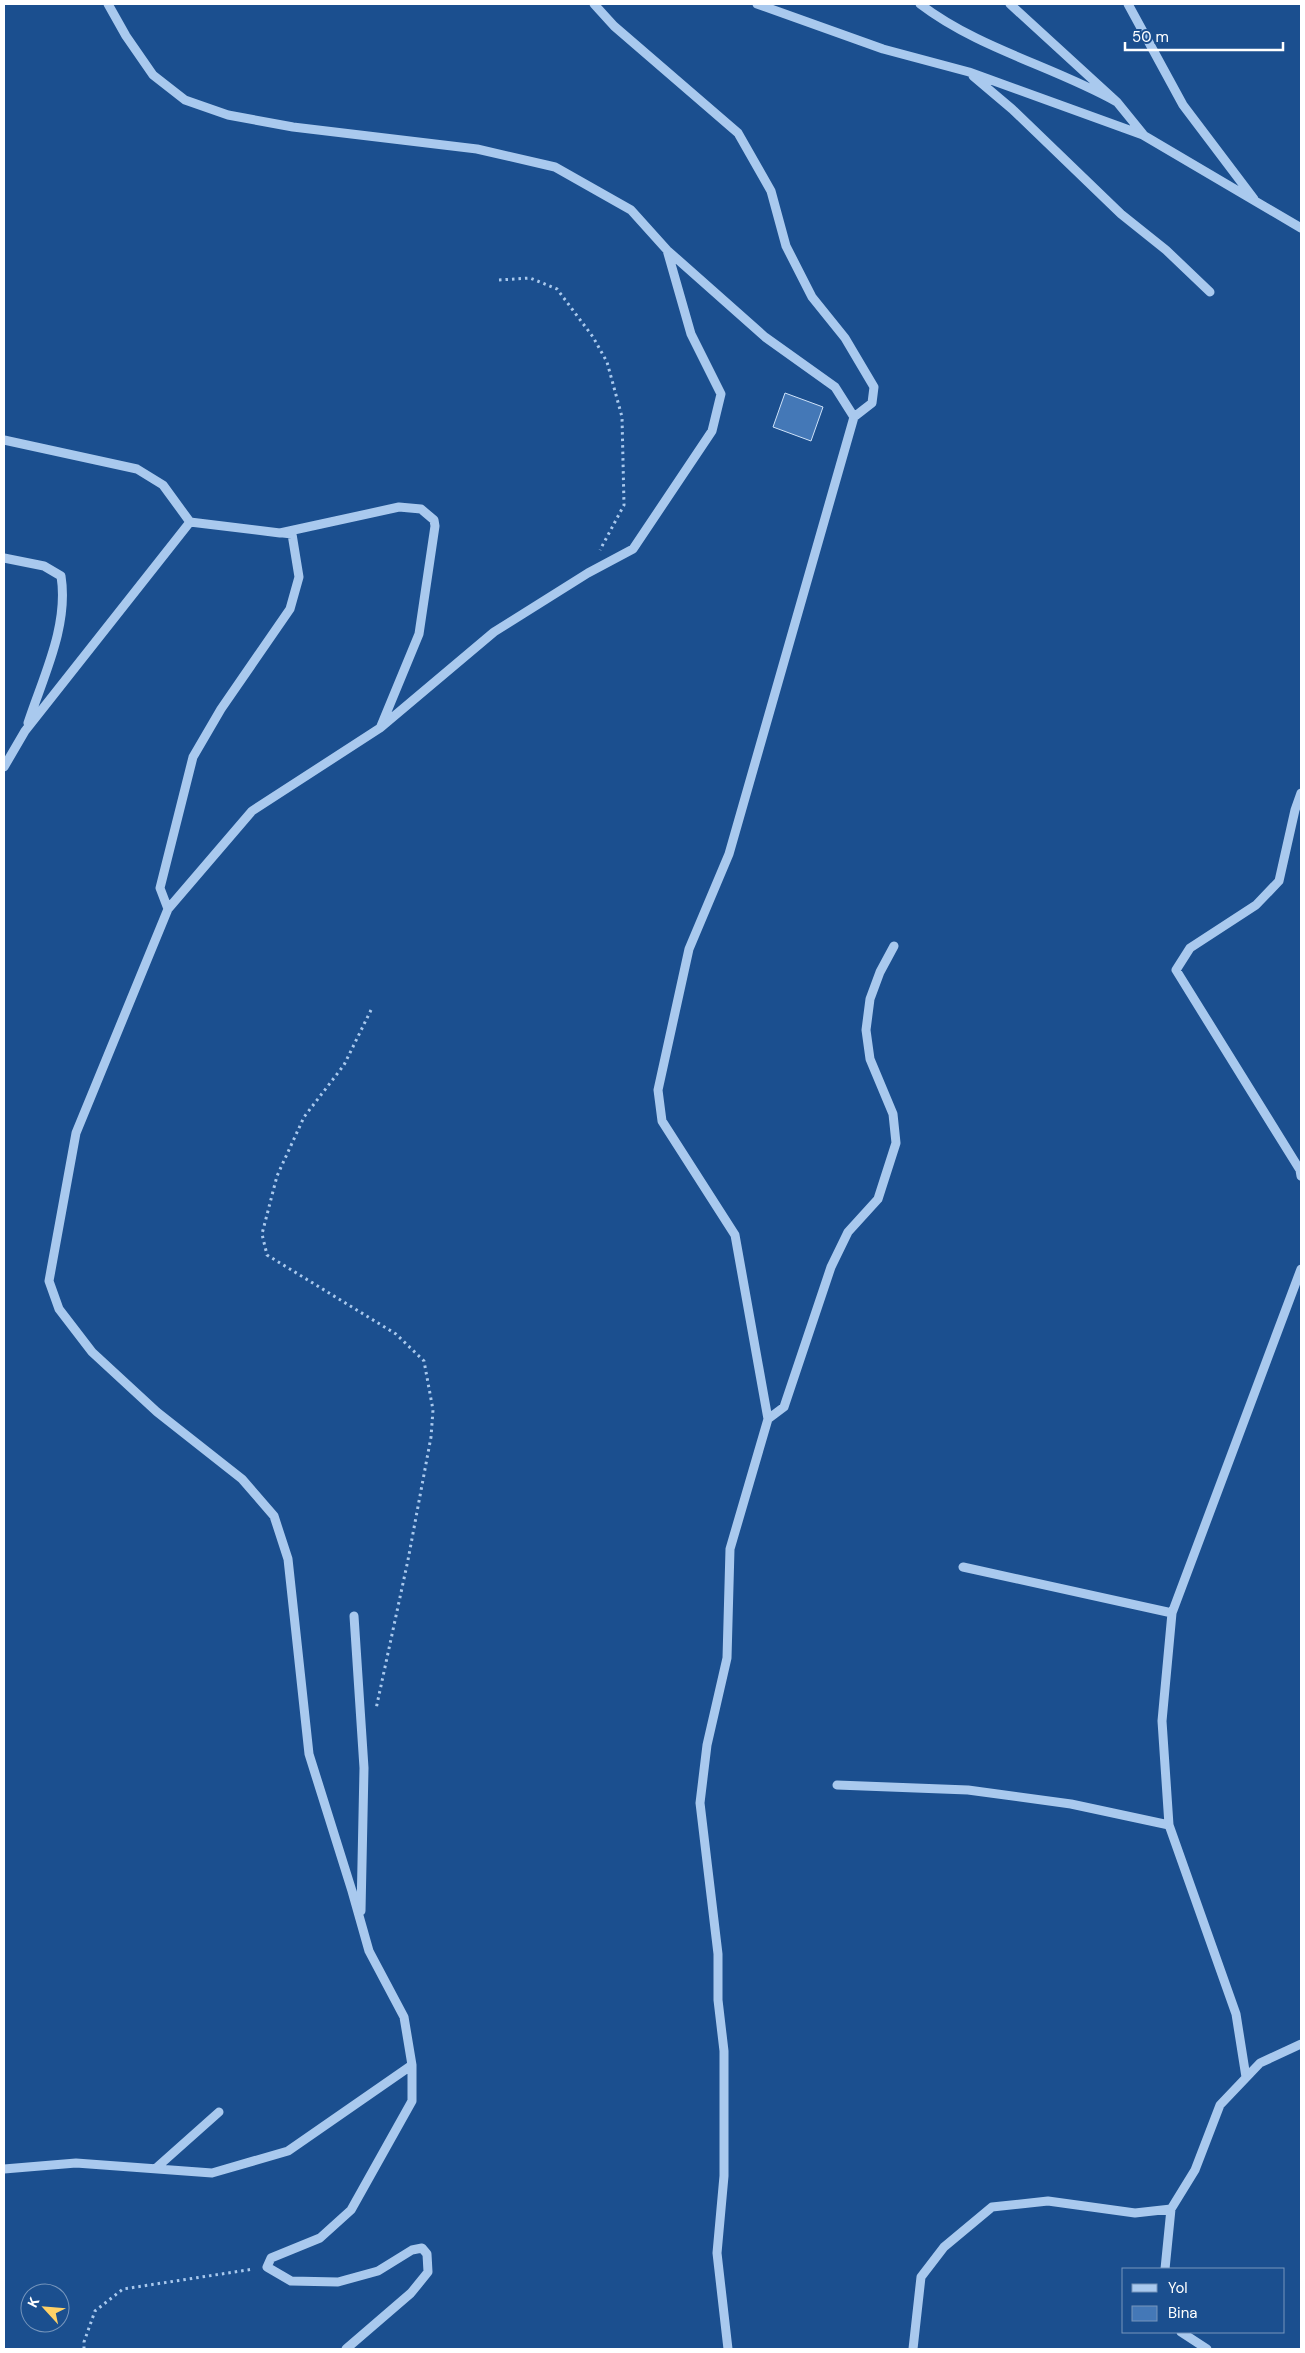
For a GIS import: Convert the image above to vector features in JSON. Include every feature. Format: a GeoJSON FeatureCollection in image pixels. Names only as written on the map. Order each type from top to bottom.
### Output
{"type":"FeatureCollection","features":[{"type":"Feature","properties":{"kind":"street"},"geometry":{"type":"LineString","coordinates":[[108,4],[126,36],[153,75],[185,100],[228,115],[293,127],[477,149],[555,167],[631,210],[667,250],[765,337],[835,387],[854,417]]}},
{"type":"Feature","properties":{"kind":"street"},"geometry":{"type":"LineString","coordinates":[[594,4],[614,26],[738,133],[771,191],[786,246],[812,297],[846,338],[874,387],[872,403],[854,417],[729,854],[689,949],[658,1090],[662,1121],[735,1235],[768,1419],[730,1549],[727,1658],[707,1745],[700,1803],[718,1954],[718,2000],[724,2051],[724,2176],[717,2253],[728,2349]]}},
{"type":"Feature","properties":{"kind":"street"},"geometry":{"type":"LineString","coordinates":[[757,4],[883,49],[969,72],[1143,134],[1301,228]]}},
{"type":"Feature","properties":{"kind":"street"},"geometry":{"type":"LineString","coordinates":[[920,4],[956,28],[1013,55],[1093,88],[1117,102]]}},
{"type":"Feature","properties":{"kind":"street"},"geometry":{"type":"LineString","coordinates":[[1010,4],[1117,102],[1143,134]]}},
{"type":"Feature","properties":{"kind":"street"},"geometry":{"type":"LineString","coordinates":[[1128,4],[1183,105],[1257,203]]}},
{"type":"Feature","properties":{"kind":"street"},"geometry":{"type":"LineString","coordinates":[[969,72],[1018,114],[1121,214],[1166,250],[1210,292]]}},
{"type":"Feature","properties":{"kind":"street"},"geometry":{"type":"LineString","coordinates":[[346,2349],[411,2293],[428,2272],[427,2254],[422,2248],[412,2250],[378,2271],[338,2282],[291,2281],[267,2267],[271,2258],[320,2238],[350,2210],[412,2101],[412,2065],[404,2017],[369,1951],[309,1754],[288,1560],[274,1516],[242,1479],[157,1412],[92,1352],[59,1309],[49,1281],[76,1133],[168,909],[252,811],[380,728],[494,632],[588,573],[633,549],[712,431],[721,394],[690,334],[667,250]]}},
{"type":"Feature","properties":{"kind":"street"},"geometry":{"type":"LineString","coordinates":[[4,440],[136,469],[163,486],[190,522],[292,534],[300,577],[290,609],[221,709],[193,757],[160,888],[168,909]]}},
{"type":"Feature","properties":{"kind":"street"},"geometry":{"type":"LineString","coordinates":[[280,533],[399,507],[421,508],[434,520],[420,634],[380,728]]}},
{"type":"Feature","properties":{"kind":"street"},"geometry":{"type":"LineString","coordinates":[[4,766],[25,731],[190,522]]}},
{"type":"Feature","properties":{"kind":"street"},"geometry":{"type":"LineString","coordinates":[[4,558],[44,566],[61,576],[64,594],[59,628],[25,731]]}},
{"type":"Feature","properties":{"kind":"street"},"geometry":{"type":"LineString","coordinates":[[1301,793],[1295,810],[1279,881],[1256,905],[1190,948],[1176,970],[1301,1172]]}},
{"type":"Feature","properties":{"kind":"street"},"geometry":{"type":"LineString","coordinates":[[768,1419],[784,1407],[835,1258],[848,1232],[878,1199],[896,1143],[892,1114],[870,1059],[866,1030],[870,999],[880,972],[894,946]]}},
{"type":"Feature","properties":{"kind":"street"},"geometry":{"type":"LineString","coordinates":[[1246,2077],[1236,2014],[1169,1825],[1162,1720],[1172,1613],[1301,1269]]}},
{"type":"Feature","properties":{"kind":"street"},"geometry":{"type":"LineString","coordinates":[[963,1567],[1172,1613]]}},
{"type":"Feature","properties":{"kind":"street"},"geometry":{"type":"LineString","coordinates":[[354,1616],[364,1768],[361,1921]]}},
{"type":"Feature","properties":{"kind":"street"},"geometry":{"type":"LineString","coordinates":[[836,1784],[968,1790],[1071,1804],[1169,1825]]}},
{"type":"Feature","properties":{"kind":"street"},"geometry":{"type":"LineString","coordinates":[[1165,2268],[1171,2209],[1195,2170],[1220,2105],[1260,2063],[1301,2044]]}},
{"type":"Feature","properties":{"kind":"street"},"geometry":{"type":"LineString","coordinates":[[4,2169],[76,2164],[212,2173],[288,2151],[412,2065]]}},
{"type":"Feature","properties":{"kind":"street"},"geometry":{"type":"LineString","coordinates":[[155,2169],[219,2112]]}},
{"type":"Feature","properties":{"kind":"street"},"geometry":{"type":"LineString","coordinates":[[913,2349],[921,2277],[944,2247],[992,2207],[1048,2201],[1135,2213],[1171,2209]]}},
{"type":"Feature","properties":{"kind":"street"},"geometry":{"type":"LineString","coordinates":[[1183,2333],[1207,2349]]}},
{"type":"Feature","properties":{"kind":"path"},"geometry":{"type":"LineString","coordinates":[[499,280],[530,278],[557,289],[592,336],[607,362],[622,417],[624,505],[588,573]]}},
{"type":"Feature","properties":{"kind":"path"},"geometry":{"type":"LineString","coordinates":[[371,1010],[344,1065],[304,1117],[277,1176],[262,1234],[267,1255],[396,1334],[424,1361],[433,1410],[431,1437],[408,1560],[376,1712]]}},
{"type":"Feature","properties":{"kind":"path"},"geometry":{"type":"LineString","coordinates":[[84,2349],[84,2342],[95,2311],[124,2289],[267,2267]]}},
{"type":"Feature","properties":{"kind":"building"},"geometry":{"type":"Polygon","coordinates":[[[785,393],[823,407],[811,441],[773,427],[785,393]]]}}]}
